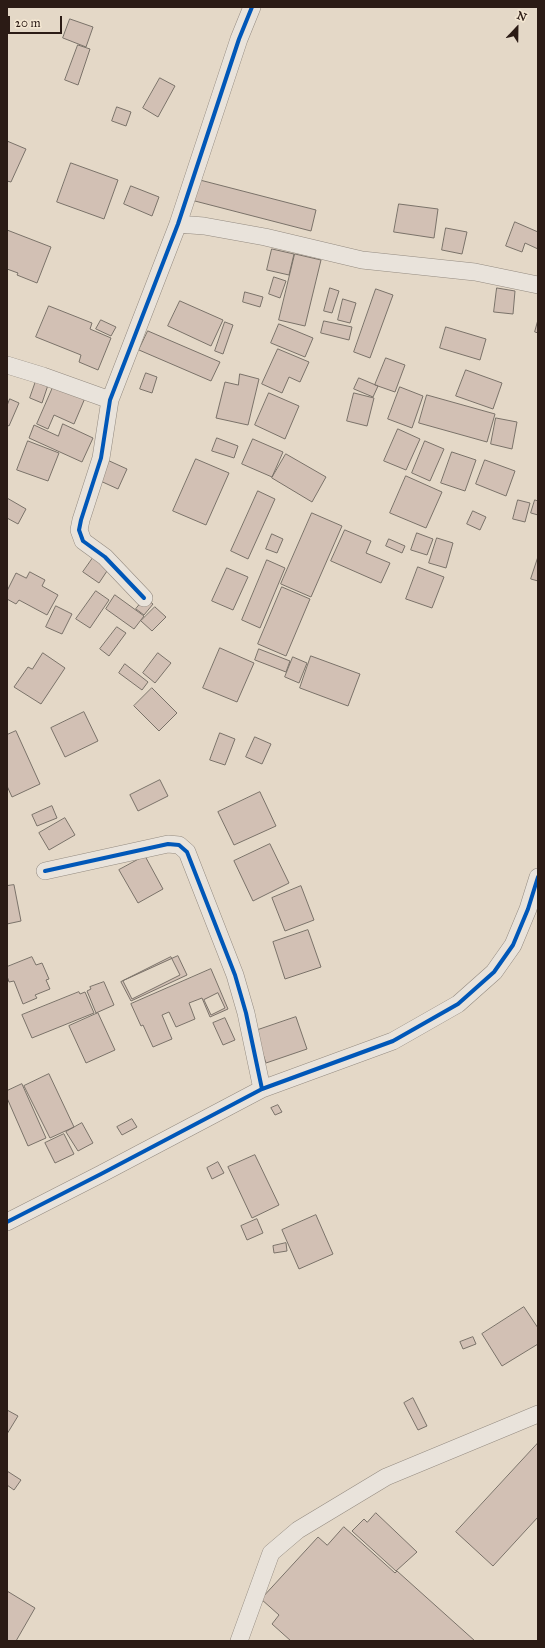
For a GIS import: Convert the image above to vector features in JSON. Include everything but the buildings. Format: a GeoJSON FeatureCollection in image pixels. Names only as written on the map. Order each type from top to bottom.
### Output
{"type":"FeatureCollection","features":[{"type":"Feature","properties":{"kind":"street"},"geometry":{"type":"LineString","coordinates":[[144,598],[105,557],[83,541],[80,530],[81,520],[101,458],[110,400],[178,224],[239,39],[252,7]]}},
{"type":"Feature","properties":{"kind":"street"},"geometry":{"type":"LineString","coordinates":[[178,224],[204,226],[265,237],[362,260],[475,272],[538,285]]}},
{"type":"Feature","properties":{"kind":"street"},"geometry":{"type":"LineString","coordinates":[[7,365],[44,376],[110,400]]}},
{"type":"Feature","properties":{"kind":"street"},"geometry":{"type":"LineString","coordinates":[[45,871],[168,844],[179,845],[187,852],[235,975],[246,1013],[262,1089]]}},
{"type":"Feature","properties":{"kind":"street"},"geometry":{"type":"LineString","coordinates":[[7,1222],[262,1089],[393,1041],[458,1004],[494,972],[514,945],[528,909],[538,877]]}},
{"type":"Feature","properties":{"kind":"street"},"geometry":{"type":"LineString","coordinates":[[240,1641],[271,1553],[298,1530],[386,1477],[538,1414]]}},
{"type":"Feature","properties":{"kind":"cycle path"},"geometry":{"type":"LineString","coordinates":[[144,598],[105,557],[83,541],[79,530],[101,458],[110,400],[178,224],[239,39],[252,7]]}},
{"type":"Feature","properties":{"kind":"cycle path"},"geometry":{"type":"LineString","coordinates":[[45,871],[168,844],[179,845],[187,852],[235,975],[246,1013],[262,1089]]}},
{"type":"Feature","properties":{"kind":"cycle path"},"geometry":{"type":"LineString","coordinates":[[7,1222],[262,1089],[393,1041],[458,1004],[494,972],[513,945],[528,909],[538,877]]}}]}
